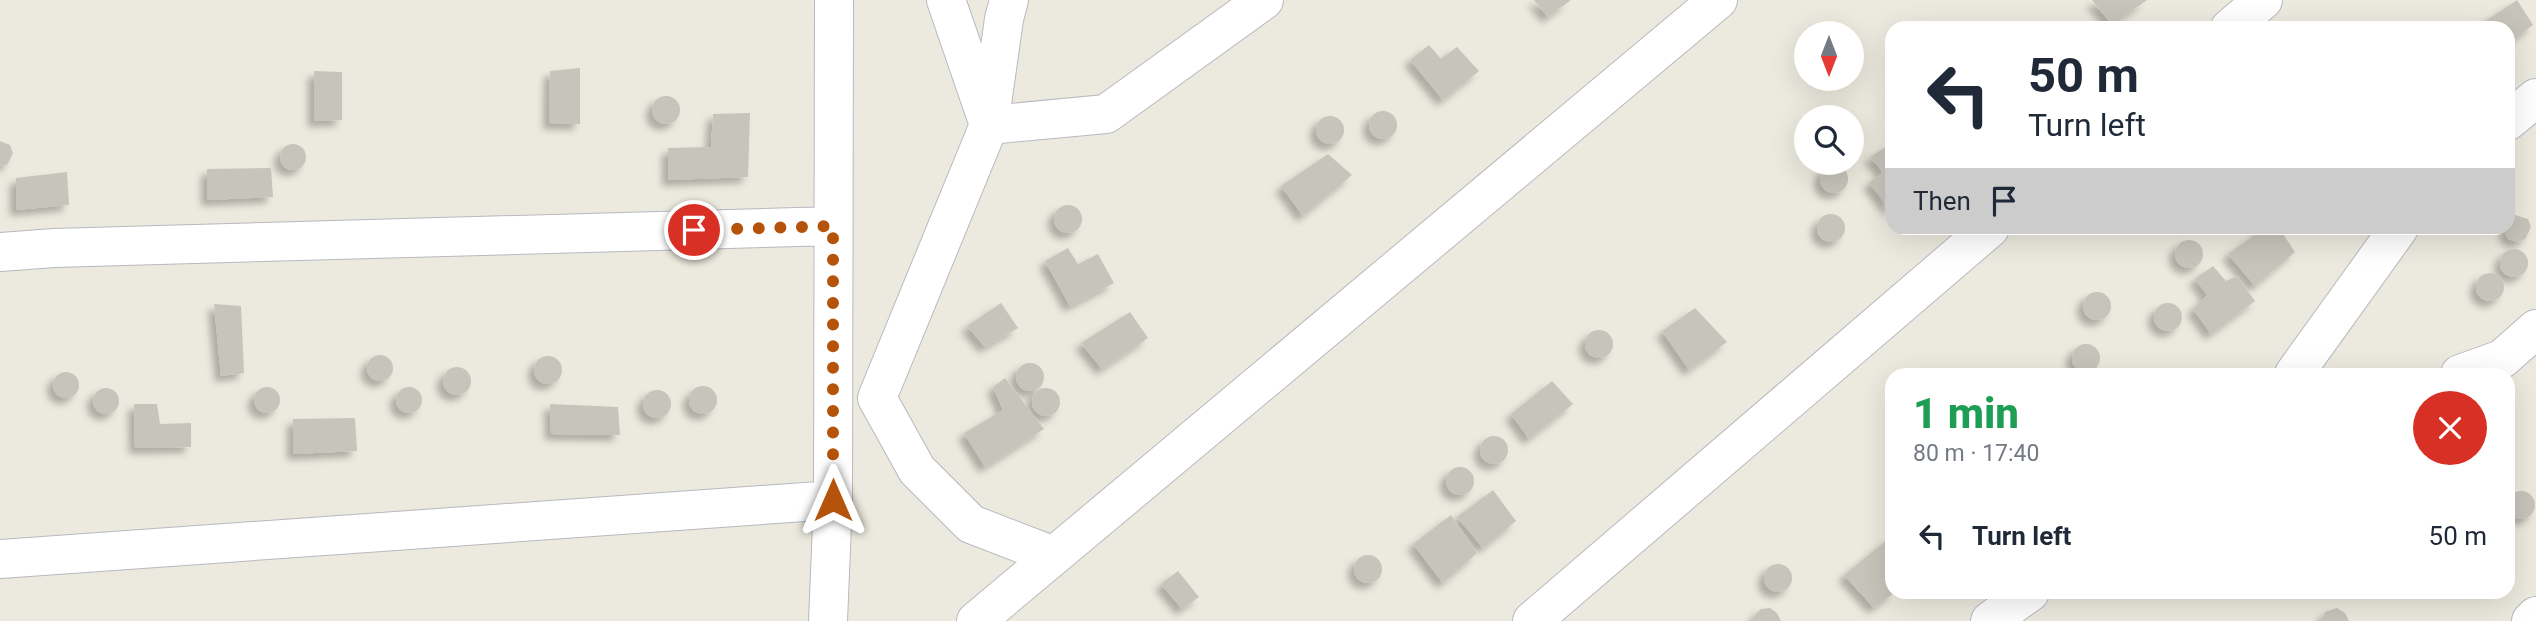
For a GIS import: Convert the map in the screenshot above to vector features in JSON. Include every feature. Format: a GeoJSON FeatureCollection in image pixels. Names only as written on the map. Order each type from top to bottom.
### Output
{"type":"FeatureCollection","features":[{"type":"Feature","properties":{"kind":"street"},"geometry":{"type":"LineString","coordinates":[[828,621],[833,500],[834,0]]}},
{"type":"Feature","properties":{"kind":"street"},"geometry":{"type":"LineString","coordinates":[[947,0],[989,125]]}},
{"type":"Feature","properties":{"kind":"street"},"geometry":{"type":"LineString","coordinates":[[1009,0],[1003,19],[989,125],[877,398],[917,470],[971,524],[1054,556]]}},
{"type":"Feature","properties":{"kind":"street"},"geometry":{"type":"LineString","coordinates":[[989,125],[1106,114],[1264,0]]}},
{"type":"Feature","properties":{"kind":"street"},"geometry":{"type":"LineString","coordinates":[[976,621],[1718,0]]}},
{"type":"Feature","properties":{"kind":"street"},"geometry":{"type":"LineString","coordinates":[[2238,21],[2263,0]]}},
{"type":"Feature","properties":{"kind":"street"},"geometry":{"type":"LineString","coordinates":[[2515,115],[2536,98]]}},
{"type":"Feature","properties":{"kind":"street"},"geometry":{"type":"LineString","coordinates":[[0,252],[54,248],[833,226]]}},
{"type":"Feature","properties":{"kind":"street"},"geometry":{"type":"LineString","coordinates":[[1532,621],[1982,235]]}},
{"type":"Feature","properties":{"kind":"street"},"geometry":{"type":"LineString","coordinates":[[2298,368],[2394,235]]}},
{"type":"Feature","properties":{"kind":"street"},"geometry":{"type":"LineString","coordinates":[[2477,368],[2502,359],[2536,329]]}},
{"type":"Feature","properties":{"kind":"street"},"geometry":{"type":"LineString","coordinates":[[0,559],[833,500]]}},
{"type":"Feature","properties":{"kind":"street"},"geometry":{"type":"LineString","coordinates":[[1990,621],[2020,599]]}},
{"type":"Feature","properties":{"kind":"street"},"geometry":{"type":"LineString","coordinates":[[2531,621],[2536,616]]}},
{"type":"Feature","properties":{"kind":"building"},"geometry":{"type":"Polygon","coordinates":[[[1534,0],[1571,0],[1548,17],[1534,0]]]}},
{"type":"Feature","properties":{"kind":"building"},"geometry":{"type":"Polygon","coordinates":[[[2092,0],[2147,0],[2118,21],[2109,21],[2092,0]]]}},
{"type":"Feature","properties":{"kind":"building"},"geometry":{"type":"Polygon","coordinates":[[[2517,0],[2533,25],[2515,39],[2515,21],[2486,21],[2517,0]]]}},
{"type":"Feature","properties":{"kind":"building"},"geometry":{"type":"Polygon","coordinates":[[[1429,45],[1441,59],[1457,47],[1479,71],[1443,100],[1410,60],[1429,45]]]}},
{"type":"Feature","properties":{"kind":"building"},"geometry":{"type":"Polygon","coordinates":[[[580,68],[580,124],[549,123],[550,71],[580,68]]]}},
{"type":"Feature","properties":{"kind":"building"},"geometry":{"type":"Polygon","coordinates":[[[314,71],[342,72],[342,120],[314,121],[314,71]]]}},
{"type":"Feature","properties":{"kind":"building"},"geometry":{"type":"Polygon","coordinates":[[[666,96],[676,100],[680,110],[676,120],[666,124],[656,120],[652,110],[656,100],[666,96]]]}},
{"type":"Feature","properties":{"kind":"building"},"geometry":{"type":"Polygon","coordinates":[[[1383,111],[1393,115],[1397,125],[1393,135],[1383,139],[1373,135],[1369,125],[1373,115],[1383,111]]]}},
{"type":"Feature","properties":{"kind":"building"},"geometry":{"type":"Polygon","coordinates":[[[750,113],[748,177],[668,180],[668,148],[711,147],[713,114],[750,113]]]}},
{"type":"Feature","properties":{"kind":"building"},"geometry":{"type":"Polygon","coordinates":[[[1330,116],[1340,120],[1344,130],[1340,140],[1330,144],[1320,140],[1316,130],[1320,120],[1330,116]]]}},
{"type":"Feature","properties":{"kind":"building"},"geometry":{"type":"Polygon","coordinates":[[[0,141],[10,145],[13,153],[7,165],[0,166],[0,141]]]}},
{"type":"Feature","properties":{"kind":"building"},"geometry":{"type":"Polygon","coordinates":[[[293,144],[302,148],[306,157],[302,166],[293,170],[284,166],[280,157],[284,148],[293,144]]]}},
{"type":"Feature","properties":{"kind":"building"},"geometry":{"type":"Polygon","coordinates":[[[1885,147],[1885,203],[1869,183],[1883,172],[1870,157],[1885,147]]]}},
{"type":"Feature","properties":{"kind":"building"},"geometry":{"type":"Polygon","coordinates":[[[1328,154],[1352,175],[1303,216],[1281,186],[1328,154]]]}},
{"type":"Feature","properties":{"kind":"building"},"geometry":{"type":"Polygon","coordinates":[[[271,168],[273,197],[207,200],[207,169],[271,168]]]}},
{"type":"Feature","properties":{"kind":"building"},"geometry":{"type":"Polygon","coordinates":[[[67,172],[69,205],[16,210],[16,178],[67,172]]]}},
{"type":"Feature","properties":{"kind":"building"},"geometry":{"type":"Polygon","coordinates":[[[1821,175],[1847,175],[1847,184],[1839,192],[1829,192],[1821,184],[1821,175]]]}},
{"type":"Feature","properties":{"kind":"building"},"geometry":{"type":"Polygon","coordinates":[[[1068,205],[1078,209],[1082,219],[1078,229],[1068,233],[1058,229],[1054,219],[1058,209],[1068,205]]]}},
{"type":"Feature","properties":{"kind":"building"},"geometry":{"type":"Polygon","coordinates":[[[1831,214],[1841,218],[1845,228],[1841,238],[1831,242],[1821,238],[1817,228],[1821,218],[1831,214]]]}},
{"type":"Feature","properties":{"kind":"building"},"geometry":{"type":"Polygon","coordinates":[[[2515,215],[2528,219],[2531,227],[2525,239],[2517,242],[2508,239],[2506,235],[2515,235],[2515,215]]]}},
{"type":"Feature","properties":{"kind":"building"},"geometry":{"type":"Polygon","coordinates":[[[2254,235],[2284,235],[2295,252],[2255,286],[2228,254],[2254,235]]]}},
{"type":"Feature","properties":{"kind":"building"},"geometry":{"type":"Polygon","coordinates":[[[2189,240],[2199,244],[2203,254],[2199,264],[2189,268],[2179,264],[2175,254],[2179,244],[2189,240]]]}},
{"type":"Feature","properties":{"kind":"building"},"geometry":{"type":"Polygon","coordinates":[[[1068,248],[1078,264],[1098,254],[1114,283],[1070,306],[1045,261],[1068,248]]]}},
{"type":"Feature","properties":{"kind":"building"},"geometry":{"type":"Polygon","coordinates":[[[2514,249],[2524,253],[2528,263],[2524,273],[2514,277],[2504,273],[2500,263],[2504,253],[2514,249]]]}},
{"type":"Feature","properties":{"kind":"building"},"geometry":{"type":"Polygon","coordinates":[[[2213,266],[2226,281],[2237,276],[2255,301],[2211,334],[2193,309],[2207,295],[2195,279],[2213,266]]]}},
{"type":"Feature","properties":{"kind":"building"},"geometry":{"type":"Polygon","coordinates":[[[2490,273],[2500,277],[2504,287],[2500,297],[2490,301],[2480,297],[2476,287],[2480,277],[2490,273]]]}},
{"type":"Feature","properties":{"kind":"building"},"geometry":{"type":"Polygon","coordinates":[[[2097,292],[2107,296],[2111,306],[2107,316],[2097,320],[2087,316],[2083,306],[2087,296],[2097,292]]]}},
{"type":"Feature","properties":{"kind":"building"},"geometry":{"type":"Polygon","coordinates":[[[1001,303],[1018,328],[985,347],[967,326],[1001,303]]]}},
{"type":"Feature","properties":{"kind":"building"},"geometry":{"type":"Polygon","coordinates":[[[2168,303],[2178,307],[2182,317],[2178,327],[2168,331],[2158,327],[2154,317],[2158,307],[2168,303]]]}},
{"type":"Feature","properties":{"kind":"building"},"geometry":{"type":"Polygon","coordinates":[[[214,304],[241,306],[244,373],[221,376],[214,304]]]}},
{"type":"Feature","properties":{"kind":"building"},"geometry":{"type":"Polygon","coordinates":[[[1695,308],[1727,342],[1689,370],[1662,331],[1695,308]]]}},
{"type":"Feature","properties":{"kind":"building"},"geometry":{"type":"Polygon","coordinates":[[[1130,312],[1148,338],[1102,369],[1081,343],[1130,312]]]}},
{"type":"Feature","properties":{"kind":"building"},"geometry":{"type":"Polygon","coordinates":[[[1599,330],[1609,334],[1613,344],[1609,354],[1599,358],[1589,354],[1585,344],[1589,334],[1599,330]]]}},
{"type":"Feature","properties":{"kind":"building"},"geometry":{"type":"Polygon","coordinates":[[[2081,345],[2091,345],[2099,353],[2096,368],[2076,368],[2073,363],[2073,353],[2081,345]]]}},
{"type":"Feature","properties":{"kind":"building"},"geometry":{"type":"Polygon","coordinates":[[[380,355],[389,359],[393,368],[389,377],[380,381],[371,377],[367,368],[371,359],[380,355]]]}},
{"type":"Feature","properties":{"kind":"building"},"geometry":{"type":"Polygon","coordinates":[[[548,356],[558,360],[562,370],[558,380],[548,384],[538,380],[534,370],[538,360],[548,356]]]}},
{"type":"Feature","properties":{"kind":"building"},"geometry":{"type":"Polygon","coordinates":[[[1030,363],[1040,367],[1044,377],[1040,387],[1030,391],[1020,387],[1016,377],[1020,367],[1030,363]]]}},
{"type":"Feature","properties":{"kind":"building"},"geometry":{"type":"Polygon","coordinates":[[[457,367],[467,371],[471,381],[467,391],[457,395],[447,391],[443,381],[447,371],[457,367]]]}},
{"type":"Feature","properties":{"kind":"building"},"geometry":{"type":"Polygon","coordinates":[[[66,372],[75,376],[79,385],[75,394],[66,398],[57,394],[53,385],[57,376],[66,372]]]}},
{"type":"Feature","properties":{"kind":"building"},"geometry":{"type":"Polygon","coordinates":[[[1005,378],[1044,429],[985,467],[964,433],[1003,410],[993,387],[1005,378]]]}},
{"type":"Feature","properties":{"kind":"building"},"geometry":{"type":"Polygon","coordinates":[[[1552,381],[1573,404],[1529,439],[1511,414],[1552,381]]]}},
{"type":"Feature","properties":{"kind":"building"},"geometry":{"type":"Polygon","coordinates":[[[703,386],[713,390],[717,400],[713,410],[703,414],[693,410],[689,400],[693,390],[703,386]]]}},
{"type":"Feature","properties":{"kind":"building"},"geometry":{"type":"Polygon","coordinates":[[[267,387],[276,391],[280,400],[276,409],[267,413],[258,409],[254,400],[258,391],[267,387]]]}},
{"type":"Feature","properties":{"kind":"building"},"geometry":{"type":"Polygon","coordinates":[[[409,387],[418,391],[422,400],[418,409],[409,413],[400,409],[396,400],[400,391],[409,387]]]}},
{"type":"Feature","properties":{"kind":"building"},"geometry":{"type":"Polygon","coordinates":[[[106,388],[115,392],[119,401],[115,410],[106,414],[97,410],[93,401],[97,392],[106,388]]]}},
{"type":"Feature","properties":{"kind":"building"},"geometry":{"type":"Polygon","coordinates":[[[1046,388],[1056,392],[1060,402],[1056,412],[1046,416],[1036,412],[1032,402],[1036,392],[1046,388]]]}},
{"type":"Feature","properties":{"kind":"building"},"geometry":{"type":"Polygon","coordinates":[[[657,390],[667,394],[671,404],[667,414],[657,418],[647,414],[643,404],[647,394],[657,390]]]}},
{"type":"Feature","properties":{"kind":"building"},"geometry":{"type":"Polygon","coordinates":[[[134,404],[157,404],[160,424],[191,423],[191,447],[135,448],[134,404]]]}},
{"type":"Feature","properties":{"kind":"building"},"geometry":{"type":"Polygon","coordinates":[[[550,404],[618,407],[620,435],[551,434],[550,404]]]}},
{"type":"Feature","properties":{"kind":"building"},"geometry":{"type":"Polygon","coordinates":[[[355,418],[357,451],[293,454],[293,419],[355,418]]]}},
{"type":"Feature","properties":{"kind":"building"},"geometry":{"type":"Polygon","coordinates":[[[1494,436],[1504,440],[1508,450],[1504,460],[1494,464],[1484,460],[1480,450],[1484,440],[1494,436]]]}},
{"type":"Feature","properties":{"kind":"building"},"geometry":{"type":"Polygon","coordinates":[[[1460,467],[1470,471],[1474,481],[1470,491],[1460,495],[1450,491],[1446,481],[1450,471],[1460,467]]]}},
{"type":"Feature","properties":{"kind":"building"},"geometry":{"type":"Polygon","coordinates":[[[1493,490],[1516,521],[1483,548],[1457,517],[1493,490]]]}},
{"type":"Feature","properties":{"kind":"building"},"geometry":{"type":"Polygon","coordinates":[[[2526,492],[2534,500],[2531,515],[2521,519],[2515,517],[2515,493],[2526,492]]]}},
{"type":"Feature","properties":{"kind":"building"},"geometry":{"type":"Polygon","coordinates":[[[1451,515],[1477,553],[1443,583],[1413,544],[1451,515]]]}},
{"type":"Feature","properties":{"kind":"building"},"geometry":{"type":"Polygon","coordinates":[[[1885,542],[1886,599],[1874,608],[1844,575],[1885,542]]]}},
{"type":"Feature","properties":{"kind":"building"},"geometry":{"type":"Polygon","coordinates":[[[1368,555],[1378,559],[1382,569],[1378,579],[1368,583],[1358,579],[1354,569],[1358,559],[1368,555]]]}},
{"type":"Feature","properties":{"kind":"building"},"geometry":{"type":"Polygon","coordinates":[[[1778,564],[1788,568],[1792,578],[1788,588],[1778,592],[1768,588],[1764,578],[1768,568],[1778,564]]]}},
{"type":"Feature","properties":{"kind":"building"},"geometry":{"type":"Polygon","coordinates":[[[1178,571],[1199,597],[1182,609],[1161,584],[1178,571]]]}},
{"type":"Feature","properties":{"kind":"building"},"geometry":{"type":"Polygon","coordinates":[[[1770,608],[1777,613],[1781,621],[1753,621],[1761,609],[1770,608]]]}},
{"type":"Feature","properties":{"kind":"building"},"geometry":{"type":"Polygon","coordinates":[[[2337,608],[2345,613],[2349,621],[2321,621],[2325,612],[2337,608]]]}},
{"type":"Feature","properties":{"kind":"route"},"geometry":{"type":"LineString","coordinates":[[694,230],[833,226],[833,500]]}}]}
